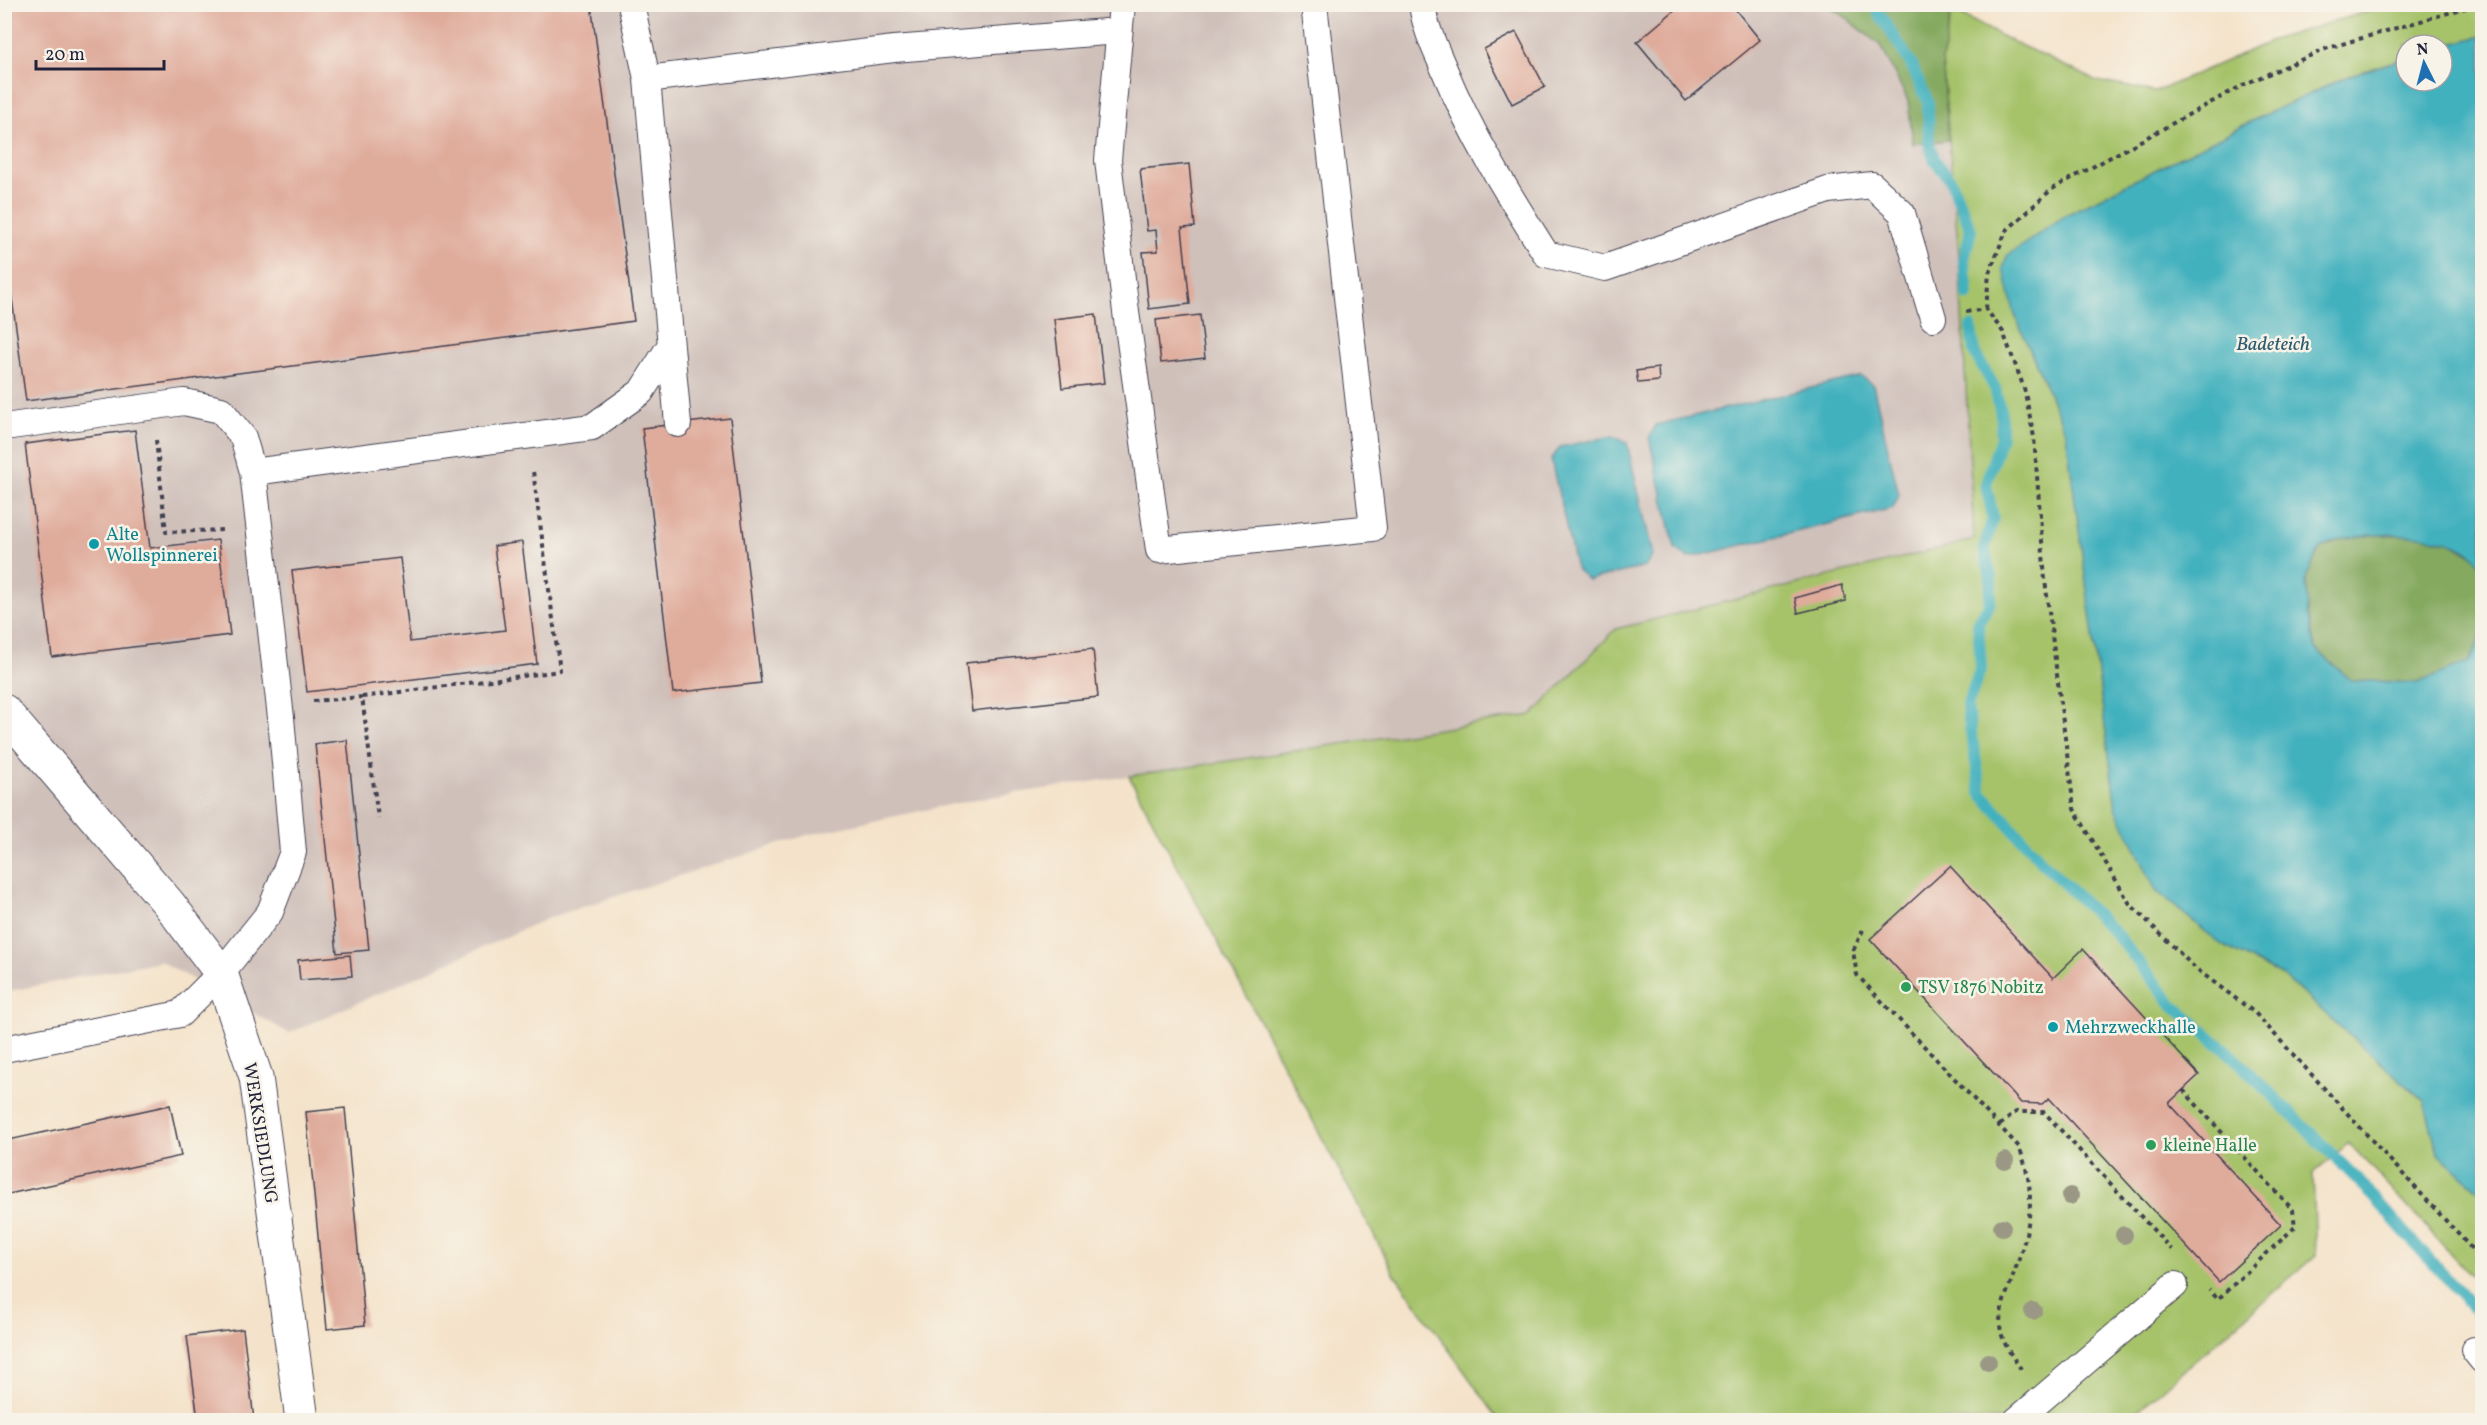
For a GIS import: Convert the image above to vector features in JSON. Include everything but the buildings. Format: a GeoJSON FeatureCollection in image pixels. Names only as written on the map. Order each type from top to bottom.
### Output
{"type":"FeatureCollection","features":[{"type":"Feature","properties":{"kind":"street","name":"WERKSIEDLUNG"},"geometry":{"type":"LineString","coordinates":[[9,725],[169,904],[220,973],[256,1077],[302,1420]]}},
{"type":"Feature","properties":{"kind":"lane"},"geometry":{"type":"LineString","coordinates":[[631,4],[647,79],[678,424]]}},
{"type":"Feature","properties":{"kind":"lane"},"geometry":{"type":"LineString","coordinates":[[1122,4],[1108,160],[1159,550],[1373,528],[1314,4]]}},
{"type":"Feature","properties":{"kind":"lane"},"geometry":{"type":"LineString","coordinates":[[1422,4],[1425,23],[1460,107],[1502,185],[1546,254],[1605,268],[1828,190],[1872,185],[1902,213],[1933,318]]}},
{"type":"Feature","properties":{"kind":"lane"},"geometry":{"type":"LineString","coordinates":[[647,79],[894,49],[1118,31]]}},
{"type":"Feature","properties":{"kind":"lane"},"geometry":{"type":"LineString","coordinates":[[253,472],[592,427],[641,392],[670,346]]}},
{"type":"Feature","properties":{"kind":"lane"},"geometry":{"type":"LineString","coordinates":[[4,427],[184,402],[221,410],[243,437],[253,472],[279,704],[292,852],[270,912],[220,973],[180,1014],[4,1049]]}},
{"type":"Feature","properties":{"kind":"lane"},"geometry":{"type":"LineString","coordinates":[[2017,1420],[2183,1277]]}},
{"type":"Feature","properties":{"kind":"path"},"geometry":{"type":"LineString","coordinates":[[2479,4],[2328,48],[2245,84],[2052,189],[2006,231],[1989,273],[1986,309],[2003,332],[2024,388],[2034,437],[2045,580],[2074,809],[2130,904],[2195,968],[2255,1013],[2482,1260]]}},
{"type":"Feature","properties":{"kind":"path"},"geometry":{"type":"LineString","coordinates":[[1933,318],[1986,309]]}},
{"type":"Feature","properties":{"kind":"path"},"geometry":{"type":"LineString","coordinates":[[153,407],[166,532],[259,529]]}},
{"type":"Feature","properties":{"kind":"path"},"geometry":{"type":"LineString","coordinates":[[279,704],[362,697],[560,670],[528,435]]}},
{"type":"Feature","properties":{"kind":"path"},"geometry":{"type":"LineString","coordinates":[[362,697],[378,818]]}},
{"type":"Feature","properties":{"kind":"path"},"geometry":{"type":"LineString","coordinates":[[1863,930],[1853,951],[1857,975],[2000,1125],[2019,1147],[2025,1162],[2028,1170],[2031,1207],[2026,1239],[2002,1306],[2000,1326],[2006,1348],[2042,1399]]}},
{"type":"Feature","properties":{"kind":"path"},"geometry":{"type":"LineString","coordinates":[[2000,1125],[2016,1112],[2044,1112],[2183,1277],[2218,1299],[2295,1227],[2293,1210],[2183,1090]]}},
{"type":"Feature","properties":{"kind":"shaded area"},"geometry":{"type":"Polygon","coordinates":[[[5,5],[1825,5],[1840,13],[1881,46],[1908,101],[1913,143],[1949,140],[1959,256],[1974,540],[1616,629],[1532,715],[977,799],[807,835],[551,917],[289,1033],[160,961],[5,992],[5,5]],[[1873,385],[1893,508],[1899,495],[1873,385]]]}},
{"type":"Feature","properties":{"kind":"green space"},"geometry":{"type":"Polygon","coordinates":[[[1945,4],[1952,10],[1942,60],[1949,140],[1913,144],[1908,101],[1881,46],[1840,13],[1825,5],[1945,4]]]}},
{"type":"Feature","properties":{"kind":"green space"},"geometry":{"type":"Polygon","coordinates":[[[2390,5],[2482,5],[2482,36],[2454,43],[2454,33],[2394,33],[2394,62],[2351,75],[2260,117],[2066,215],[2007,256],[2015,315],[2066,433],[2116,808],[2222,945],[2283,976],[2424,1101],[2438,1152],[2482,1194],[2482,1288],[2349,1143],[2313,1173],[2316,1255],[2127,1420],[1499,1420],[1394,1273],[1129,776],[1532,715],[1616,629],[1974,540],[1959,256],[1942,60],[1952,10],[2003,37],[2097,81],[2155,92],[2278,38],[2390,5]]]}},
{"type":"Feature","properties":{"kind":"green space"},"geometry":{"type":"Polygon","coordinates":[[[2419,535],[2453,543],[2480,560],[2482,634],[2469,662],[2419,683],[2351,680],[2315,648],[2308,614],[2306,578],[2320,548],[2344,538],[2419,535]]]}},
{"type":"Feature","properties":{"kind":"water","name":"Badeteich"},"geometry":{"type":"Polygon","coordinates":[[[2482,36],[2482,570],[2474,557],[2460,547],[2443,540],[2422,536],[2380,535],[2343,539],[2320,548],[2306,578],[2308,614],[2315,648],[2351,680],[2418,683],[2469,662],[2482,634],[2482,1194],[2438,1153],[2424,1101],[2283,976],[2222,945],[2156,891],[2116,808],[2066,433],[2015,315],[2003,269],[2007,256],[2066,215],[2260,117],[2351,75],[2394,62],[2394,93],[2454,93],[2454,43],[2482,36]]]}},
{"type":"Feature","properties":{"kind":"water"},"geometry":{"type":"Polygon","coordinates":[[[1861,376],[1873,385],[1899,495],[1893,508],[1689,558],[1675,548],[1649,438],[1656,425],[1861,376]]]}},
{"type":"Feature","properties":{"kind":"water"},"geometry":{"type":"Polygon","coordinates":[[[1613,436],[1627,443],[1653,555],[1645,567],[1588,580],[1576,569],[1551,460],[1560,447],[1613,436]]]}},
{"type":"Feature","properties":{"kind":"waterway"},"geometry":{"type":"LineString","coordinates":[[1873,4],[1910,62],[1928,102],[1929,144],[1935,161],[1950,179],[1971,230],[1964,260],[1968,295]]}},
{"type":"Feature","properties":{"kind":"waterway"},"geometry":{"type":"LineString","coordinates":[[1971,327],[1974,352],[1995,388],[2001,414],[2001,437],[1986,484],[1993,518],[1984,549],[1991,577],[1990,603],[1978,622],[1981,667],[1967,707],[1981,793],[2043,863],[2116,934],[2173,1005],[2236,1059],[2358,1180],[2482,1318]]}},
{"type":"Feature","properties":{"kind":"place","name":"Alte Wollspinnerei"},"geometry":{"type":"Point","coordinates":[94,544]}},
{"type":"Feature","properties":{"kind":"place","name":"TSV 1876 Nobitz"},"geometry":{"type":"Point","coordinates":[1906,987]}},
{"type":"Feature","properties":{"kind":"place","name":"Mehrzweckhalle"},"geometry":{"type":"Point","coordinates":[2053,1027]}},
{"type":"Feature","properties":{"kind":"place","name":"kleine Halle"},"geometry":{"type":"Point","coordinates":[2151,1145]}}]}
